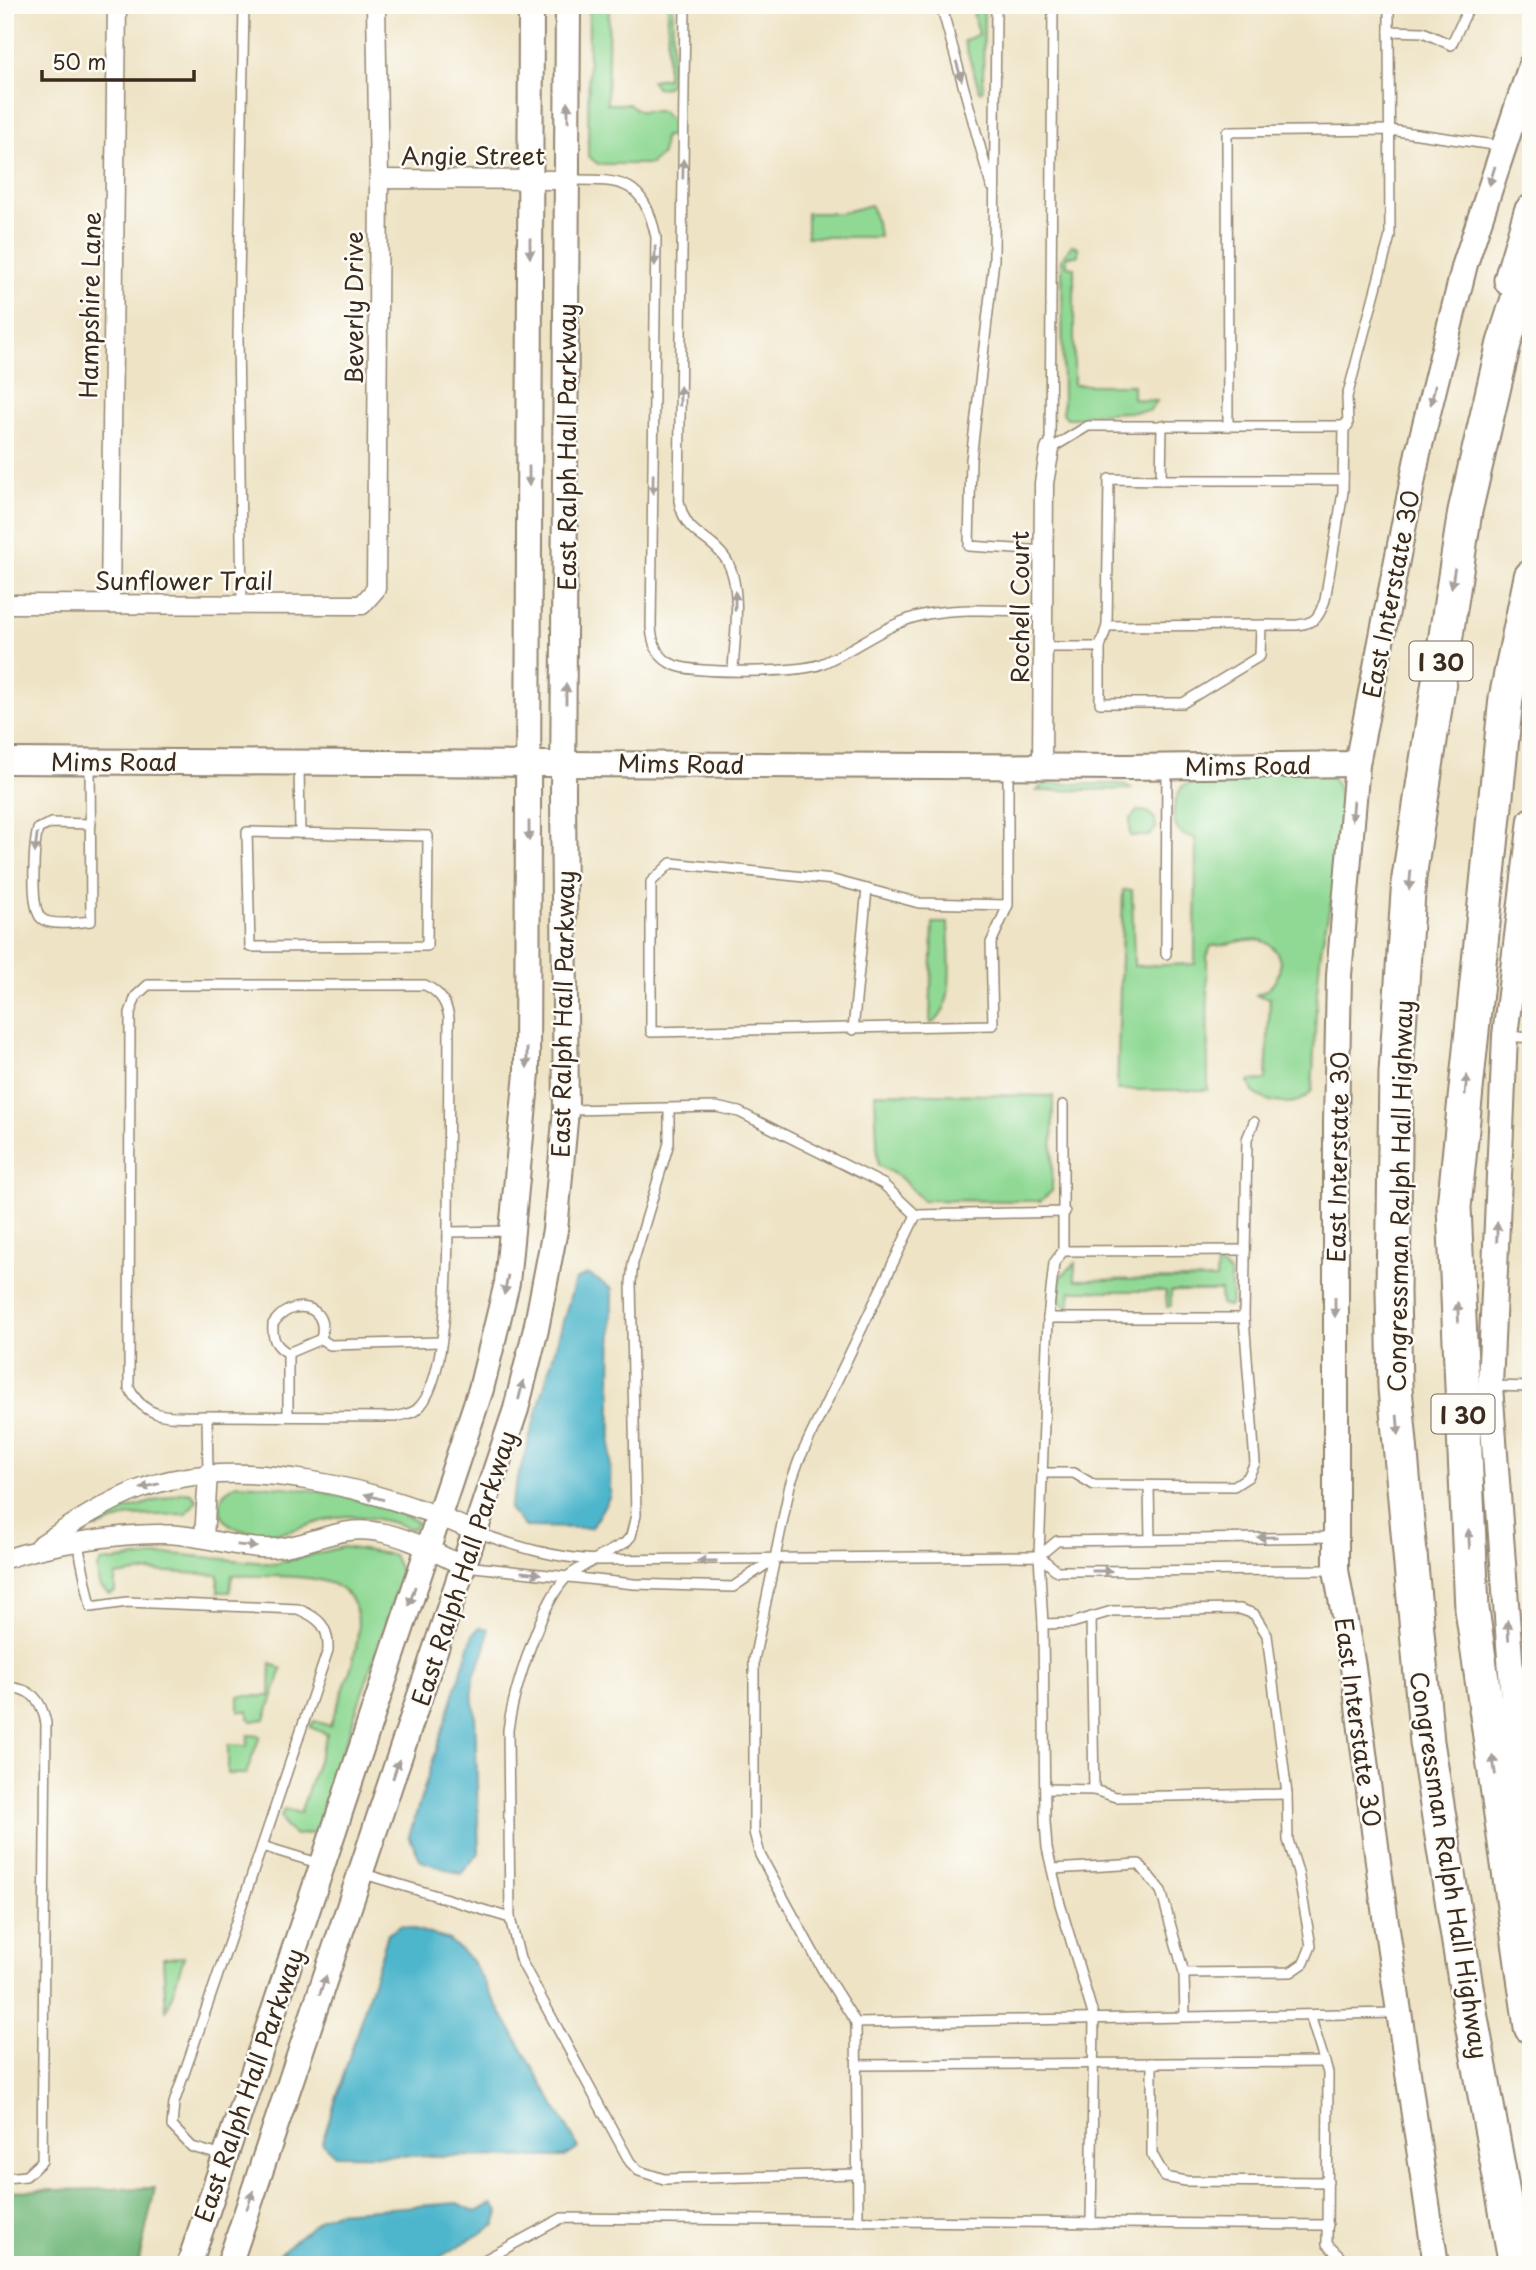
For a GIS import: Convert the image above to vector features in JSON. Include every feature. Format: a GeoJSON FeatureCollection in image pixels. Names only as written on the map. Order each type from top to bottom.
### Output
{"type":"FeatureCollection","features":[{"type":"Feature","properties":{"kind":"highway"},"geometry":{"type":"LineString","coordinates":[[1465,511],[1500,319],[1531,212]]}},
{"type":"Feature","properties":{"kind":"highway","name":"Congressman Ralph Hall Highway"},"geometry":{"type":"LineString","coordinates":[[1516,2265],[1471,2018],[1427,1742],[1395,1388],[1393,1292],[1397,1125],[1395,1073],[1409,878],[1465,511],[1504,342],[1531,258]]}},
{"type":"Feature","properties":{"kind":"highway","name":"I 30"},"geometry":{"type":"LineString","coordinates":[[1531,577],[1506,698],[1454,1207],[1472,1609],[1531,2027]]}},
{"type":"Feature","properties":{"kind":"highway"},"geometry":{"type":"LineString","coordinates":[[1494,800],[1519,715],[1531,650]]}},
{"type":"Feature","properties":{"kind":"highway"},"geometry":{"type":"LineString","coordinates":[[1471,2018],[1495,2265]]}},
{"type":"Feature","properties":{"kind":"main road","name":"East Ralph Hall Parkway"},"geometry":{"type":"LineString","coordinates":[[189,2265],[481,1390],[507,1283],[527,1073],[531,5]]}},
{"type":"Feature","properties":{"kind":"main road","name":"East Ralph Hall Parkway"},"geometry":{"type":"LineString","coordinates":[[229,2265],[516,1409],[536,1329],[555,1230],[566,1110],[564,762],[568,5]]}},
{"type":"Feature","properties":{"kind":"main road","name":"East Interstate 30"},"geometry":{"type":"LineString","coordinates":[[1436,2265],[1353,1667],[1336,1570],[1336,1125],[1339,975],[1357,764],[1418,453],[1465,264],[1531,65]]}},
{"type":"Feature","properties":{"kind":"main road","name":"Mims Road"},"geometry":{"type":"LineString","coordinates":[[5,761],[1008,766],[1357,764]]}},
{"type":"Feature","properties":{"kind":"main road"},"geometry":{"type":"LineString","coordinates":[[1531,820],[1505,1036],[1490,1386],[1531,1868]]}},
{"type":"Feature","properties":{"kind":"street","name":"Hampshire Lane"},"geometry":{"type":"LineString","coordinates":[[110,604],[117,5]]}},
{"type":"Feature","properties":{"kind":"street","name":"Beverly Drive"},"geometry":{"type":"LineString","coordinates":[[362,605],[376,589],[379,179],[376,5]]}},
{"type":"Feature","properties":{"kind":"street","name":"Angie Street"},"geometry":{"type":"LineString","coordinates":[[379,179],[567,180]]}},
{"type":"Feature","properties":{"kind":"street","name":"Rochell Court"},"geometry":{"type":"LineString","coordinates":[[1042,766],[1044,483],[1050,449]]}},
{"type":"Feature","properties":{"kind":"street","name":"Sunflower Trail"},"geometry":{"type":"LineString","coordinates":[[5,604],[362,605]]}},
{"type":"Feature","properties":{"kind":"street"},"geometry":{"type":"LineString","coordinates":[[34,1550],[89,1513],[141,1488],[208,1473],[325,1483],[440,1515],[475,1532]]}},
{"type":"Feature","properties":{"kind":"street"},"geometry":{"type":"LineString","coordinates":[[204,1538],[208,1473]]}},
{"type":"Feature","properties":{"kind":"street"},"geometry":{"type":"LineString","coordinates":[[5,1559],[34,1550],[162,1534],[204,1538],[245,1547],[277,1548],[342,1531],[379,1531],[464,1566]]}},
{"type":"Feature","properties":{"kind":"lane"},"geometry":{"type":"LineString","coordinates":[[242,605],[238,338],[244,5]]}},
{"type":"Feature","properties":{"kind":"lane"},"geometry":{"type":"LineString","coordinates":[[685,5],[679,501],[682,519],[695,534],[716,546],[735,577],[733,669]]}},
{"type":"Feature","properties":{"kind":"lane"},"geometry":{"type":"LineString","coordinates":[[941,5],[995,198]]}},
{"type":"Feature","properties":{"kind":"lane"},"geometry":{"type":"LineString","coordinates":[[996,5],[994,260],[971,460],[969,546],[1044,551]]}},
{"type":"Feature","properties":{"kind":"lane"},"geometry":{"type":"LineString","coordinates":[[1050,449],[1053,5]]}},
{"type":"Feature","properties":{"kind":"lane"},"geometry":{"type":"LineString","coordinates":[[1050,449],[1088,426],[1349,425],[1347,397],[1390,236],[1389,5]]}},
{"type":"Feature","properties":{"kind":"lane"},"geometry":{"type":"LineString","coordinates":[[1389,31],[1423,32],[1451,45],[1470,5]]}},
{"type":"Feature","properties":{"kind":"lane"},"geometry":{"type":"LineString","coordinates":[[1228,424],[1227,132],[1390,130],[1502,146]]}},
{"type":"Feature","properties":{"kind":"lane"},"geometry":{"type":"LineString","coordinates":[[567,180],[614,180],[638,192],[650,209],[656,237],[652,643],[660,656],[674,665],[696,669],[798,670],[820,665],[899,622],[924,614],[944,611],[1044,611]]}},
{"type":"Feature","properties":{"kind":"lane"},"geometry":{"type":"LineString","coordinates":[[1161,480],[1162,425]]}},
{"type":"Feature","properties":{"kind":"lane"},"geometry":{"type":"LineString","coordinates":[[1107,626],[1261,626],[1309,624],[1319,618],[1325,600],[1343,480],[1344,425]]}},
{"type":"Feature","properties":{"kind":"lane"},"geometry":{"type":"LineString","coordinates":[[1261,626],[1260,656],[1183,703],[1100,703],[1100,647],[1107,626],[1109,479],[1343,480]]}},
{"type":"Feature","properties":{"kind":"lane"},"geometry":{"type":"LineString","coordinates":[[1044,647],[1100,647]]}},
{"type":"Feature","properties":{"kind":"lane"},"geometry":{"type":"LineString","coordinates":[[90,761],[91,824],[91,921],[48,922],[40,918],[36,906],[35,844],[38,830],[51,823],[91,824]]}},
{"type":"Feature","properties":{"kind":"lane"},"geometry":{"type":"LineString","coordinates":[[299,762],[300,833]]}},
{"type":"Feature","properties":{"kind":"lane"},"geometry":{"type":"LineString","coordinates":[[1008,766],[1009,905],[991,943],[993,1025],[853,1030],[651,1032],[651,882],[671,863],[833,880],[919,903],[1009,905]]}},
{"type":"Feature","properties":{"kind":"lane"},"geometry":{"type":"LineString","coordinates":[[1166,954],[1167,766]]}},
{"type":"Feature","properties":{"kind":"lane"},"geometry":{"type":"LineString","coordinates":[[247,832],[300,833],[428,836],[427,946],[250,947],[247,832]]}},
{"type":"Feature","properties":{"kind":"lane"},"geometry":{"type":"LineString","coordinates":[[853,1030],[867,889]]}},
{"type":"Feature","properties":{"kind":"lane"},"geometry":{"type":"LineString","coordinates":[[148,985],[425,985],[437,991],[447,1006],[449,1017],[448,1231],[441,1342],[429,1391],[416,1410],[396,1417],[207,1416],[159,1415],[139,1406],[130,1388],[130,1013],[136,996],[148,985]]}},
{"type":"Feature","properties":{"kind":"lane"},"geometry":{"type":"LineString","coordinates":[[1505,1036],[1531,1038]]}},
{"type":"Feature","properties":{"kind":"lane"},"geometry":{"type":"LineString","coordinates":[[1063,1105],[1063,1251],[1054,1263],[1048,1318],[1039,1556],[1043,1624],[1047,1848],[1094,2018],[1091,2223]]}},
{"type":"Feature","properties":{"kind":"lane"},"geometry":{"type":"LineString","coordinates":[[566,1110],[716,1107],[739,1112],[883,1184],[916,1215],[1065,1212]]}},
{"type":"Feature","properties":{"kind":"lane"},"geometry":{"type":"LineString","coordinates":[[669,1110],[669,1143],[633,1263],[631,1283],[636,1515],[631,1536],[598,1560],[566,1577],[548,1603],[510,1710],[510,1918],[520,1959],[603,2114],[630,2162],[639,2171],[664,2179],[857,2174]]}},
{"type":"Feature","properties":{"kind":"lane"},"geometry":{"type":"LineString","coordinates":[[1042,1473],[1074,1473],[1094,1485],[1234,1486],[1248,1477],[1255,1463],[1244,1318],[1245,1250],[1247,1139],[1254,1122]]}},
{"type":"Feature","properties":{"kind":"lane"},"geometry":{"type":"LineString","coordinates":[[858,2221],[856,2023],[825,1974],[764,1863],[754,1832],[754,1660],[790,1485],[799,1460],[916,1215]]}},
{"type":"Feature","properties":{"kind":"lane"},"geometry":{"type":"LineString","coordinates":[[448,1231],[513,1231]]}},
{"type":"Feature","properties":{"kind":"lane"},"geometry":{"type":"LineString","coordinates":[[1063,1251],[1245,1250]]}},
{"type":"Feature","properties":{"kind":"lane"},"geometry":{"type":"LineString","coordinates":[[288,1353],[278,1347],[272,1336],[273,1324],[287,1308],[299,1306],[320,1317],[324,1328],[321,1339]]}},
{"type":"Feature","properties":{"kind":"lane"},"geometry":{"type":"LineString","coordinates":[[1048,1318],[1244,1318]]}},
{"type":"Feature","properties":{"kind":"lane"},"geometry":{"type":"LineString","coordinates":[[321,1339],[330,1345],[441,1342]]}},
{"type":"Feature","properties":{"kind":"lane"},"geometry":{"type":"LineString","coordinates":[[288,1353],[321,1339]]}},
{"type":"Feature","properties":{"kind":"lane"},"geometry":{"type":"LineString","coordinates":[[288,1353],[288,1416]]}},
{"type":"Feature","properties":{"kind":"lane"},"geometry":{"type":"LineString","coordinates":[[1490,1386],[1531,1387]]}},
{"type":"Feature","properties":{"kind":"lane"},"geometry":{"type":"LineString","coordinates":[[207,1416],[208,1473]]}},
{"type":"Feature","properties":{"kind":"lane"},"geometry":{"type":"LineString","coordinates":[[1149,1486],[1150,1539]]}},
{"type":"Feature","properties":{"kind":"lane"},"geometry":{"type":"LineString","coordinates":[[475,1532],[540,1553],[598,1560],[1039,1556],[1057,1541],[1335,1536]]}},
{"type":"Feature","properties":{"kind":"lane"},"geometry":{"type":"LineString","coordinates":[[78,1544],[91,1607],[127,1602],[299,1608],[317,1617],[324,1627],[328,1650],[174,2103],[173,2126],[192,2147],[224,2156]]}},
{"type":"Feature","properties":{"kind":"lane"},"geometry":{"type":"LineString","coordinates":[[1039,1556],[1057,1571],[1336,1570]]}},
{"type":"Feature","properties":{"kind":"lane"},"geometry":{"type":"LineString","coordinates":[[464,1566],[566,1577],[733,1587],[775,1558]]}},
{"type":"Feature","properties":{"kind":"lane"},"geometry":{"type":"LineString","coordinates":[[1043,1624],[1072,1623],[1112,1611],[1240,1609],[1254,1614],[1267,1635],[1287,1794],[1288,1840],[1298,1872],[1311,1946],[1304,1963],[1291,1972],[1184,1973]]}},
{"type":"Feature","properties":{"kind":"lane"},"geometry":{"type":"LineString","coordinates":[[1090,1618],[1094,1790]]}},
{"type":"Feature","properties":{"kind":"lane"},"geometry":{"type":"LineString","coordinates":[[5,1687],[18,1687],[33,1694],[42,1702],[46,1723],[42,2161],[26,2176],[5,2178]]}},
{"type":"Feature","properties":{"kind":"lane"},"geometry":{"type":"LineString","coordinates":[[1046,1789],[1094,1790],[1116,1797],[1287,1794]]}},
{"type":"Feature","properties":{"kind":"lane"},"geometry":{"type":"LineString","coordinates":[[262,1846],[322,1864]]}},
{"type":"Feature","properties":{"kind":"lane"},"geometry":{"type":"LineString","coordinates":[[1052,1869],[1139,1864],[1161,1891],[1184,1973],[1185,2016]]}},
{"type":"Feature","properties":{"kind":"lane"},"geometry":{"type":"LineString","coordinates":[[361,1873],[510,1918]]}},
{"type":"Feature","properties":{"kind":"lane"},"geometry":{"type":"LineString","coordinates":[[856,2023],[1400,2013]]}},
{"type":"Feature","properties":{"kind":"lane"},"geometry":{"type":"LineString","coordinates":[[1310,2015],[1328,2073],[1327,2244],[1348,2265]]}},
{"type":"Feature","properties":{"kind":"lane"},"geometry":{"type":"LineString","coordinates":[[857,2065],[1325,2062]]}},
{"type":"Feature","properties":{"kind":"lane"},"geometry":{"type":"LineString","coordinates":[[1152,2063],[1152,2154],[1166,2177],[1186,2181],[1328,2182]]}},
{"type":"Feature","properties":{"kind":"lane"},"geometry":{"type":"LineString","coordinates":[[475,2265],[562,2218],[1328,2225]]}},
{"type":"Feature","properties":{"kind":"green space"},"geometry":{"type":"Polygon","coordinates":[[[589,5],[609,5],[607,104],[629,104],[639,111],[661,111],[670,119],[672,136],[664,136],[662,154],[651,164],[598,164],[588,156],[589,5]]]}},
{"type":"Feature","properties":{"kind":"green space"},"geometry":{"type":"Polygon","coordinates":[[[668,5],[673,5],[672,81],[667,87],[657,88],[651,80],[667,78],[668,5]]]}},
{"type":"Feature","properties":{"kind":"green space"},"geometry":{"type":"Polygon","coordinates":[[[971,5],[984,5],[983,90],[980,92],[964,41],[979,34],[971,5]]]}},
{"type":"Feature","properties":{"kind":"green space"},"geometry":{"type":"Polygon","coordinates":[[[871,205],[880,237],[807,237],[807,213],[841,213],[871,205]]]}},
{"type":"Feature","properties":{"kind":"green space"},"geometry":{"type":"Polygon","coordinates":[[[1072,245],[1078,247],[1078,256],[1067,256],[1067,266],[1074,267],[1074,385],[1133,385],[1133,399],[1157,401],[1149,411],[1087,414],[1082,418],[1067,418],[1063,413],[1062,258],[1072,245]]]}},
{"type":"Feature","properties":{"kind":"green space"},"geometry":{"type":"Polygon","coordinates":[[[1292,763],[1330,775],[1340,793],[1344,814],[1340,860],[1321,951],[1312,1090],[1300,1100],[1284,1103],[1267,1100],[1253,1092],[1249,1081],[1266,1080],[1270,998],[1255,995],[1272,985],[1280,969],[1276,952],[1270,945],[1255,939],[1211,946],[1207,957],[1208,1090],[1117,1090],[1123,890],[1132,890],[1134,966],[1195,964],[1196,844],[1194,837],[1179,831],[1175,824],[1176,799],[1184,785],[1292,763]]]}},
{"type":"Feature","properties":{"kind":"green space"},"geometry":{"type":"Polygon","coordinates":[[[1043,784],[1124,784],[1132,789],[1037,791],[1043,784]]]}},
{"type":"Feature","properties":{"kind":"green space"},"geometry":{"type":"Polygon","coordinates":[[[1137,811],[1148,812],[1155,819],[1156,828],[1149,836],[1130,836],[1130,820],[1137,811]]]}},
{"type":"Feature","properties":{"kind":"green space"},"geometry":{"type":"Polygon","coordinates":[[[933,923],[948,923],[950,979],[945,1007],[939,1018],[930,1024],[933,923]]]}},
{"type":"Feature","properties":{"kind":"green space"},"geometry":{"type":"Polygon","coordinates":[[[875,1093],[1053,1096],[1052,1191],[1040,1201],[922,1200],[900,1177],[878,1165],[875,1093]]]}},
{"type":"Feature","properties":{"kind":"green space"},"geometry":{"type":"Polygon","coordinates":[[[1217,1262],[1230,1273],[1232,1302],[1229,1306],[1221,1304],[1220,1291],[1171,1291],[1171,1306],[1167,1307],[1166,1291],[1071,1291],[1069,1308],[1060,1302],[1060,1277],[1075,1263],[1075,1280],[1216,1279],[1217,1262]]]}},
{"type":"Feature","properties":{"kind":"green space"},"geometry":{"type":"Polygon","coordinates":[[[236,1484],[332,1494],[400,1514],[418,1523],[412,1529],[380,1520],[348,1516],[279,1533],[246,1531],[235,1528],[222,1515],[220,1505],[224,1493],[236,1484]]]}},
{"type":"Feature","properties":{"kind":"green space"},"geometry":{"type":"Polygon","coordinates":[[[184,1492],[191,1493],[197,1500],[186,1514],[129,1516],[97,1528],[93,1527],[125,1510],[184,1492]]]}},
{"type":"Feature","properties":{"kind":"green space"},"geometry":{"type":"Polygon","coordinates":[[[343,1547],[393,1555],[402,1575],[315,1833],[295,1835],[285,1827],[281,1816],[284,1809],[300,1813],[327,1734],[310,1727],[314,1721],[330,1726],[351,1667],[356,1644],[358,1624],[354,1605],[343,1590],[312,1579],[232,1575],[230,1592],[218,1592],[218,1575],[151,1571],[115,1576],[115,1592],[109,1594],[99,1585],[97,1569],[101,1562],[173,1554],[275,1564],[343,1547]]]}},
{"type":"Feature","properties":{"kind":"green space"},"geometry":{"type":"Polygon","coordinates":[[[271,1663],[282,1669],[265,1719],[252,1721],[248,1718],[248,1711],[239,1711],[239,1696],[270,1696],[271,1663]]]}},
{"type":"Feature","properties":{"kind":"green space"},"geometry":{"type":"Polygon","coordinates":[[[248,1735],[260,1736],[246,1774],[228,1774],[228,1745],[247,1746],[248,1735]]]}},
{"type":"Feature","properties":{"kind":"green space"},"geometry":{"type":"Polygon","coordinates":[[[184,1957],[167,2010],[166,2011],[163,1958],[184,1957]]]}},
{"type":"Feature","properties":{"kind":"green space"},"geometry":{"type":"Polygon","coordinates":[[[155,2188],[138,2265],[5,2265],[5,2191],[155,2188]]]}},
{"type":"Feature","properties":{"kind":"water"},"geometry":{"type":"Polygon","coordinates":[[[588,1274],[612,1289],[610,1496],[591,1528],[525,1527],[509,1509],[575,1280],[588,1274]]]}},
{"type":"Feature","properties":{"kind":"water"},"geometry":{"type":"Polygon","coordinates":[[[480,1627],[488,1629],[472,1686],[479,1853],[461,1874],[421,1861],[409,1836],[473,1634],[480,1627]]]}},
{"type":"Feature","properties":{"kind":"water"},"geometry":{"type":"Polygon","coordinates":[[[402,1925],[449,1940],[471,1960],[579,2148],[565,2157],[335,2155],[322,2143],[388,1934],[402,1925]]]}},
{"type":"Feature","properties":{"kind":"water"},"geometry":{"type":"Polygon","coordinates":[[[458,2203],[476,2212],[492,2204],[499,2212],[495,2225],[426,2265],[266,2265],[320,2219],[336,2212],[458,2203]]]}}]}
